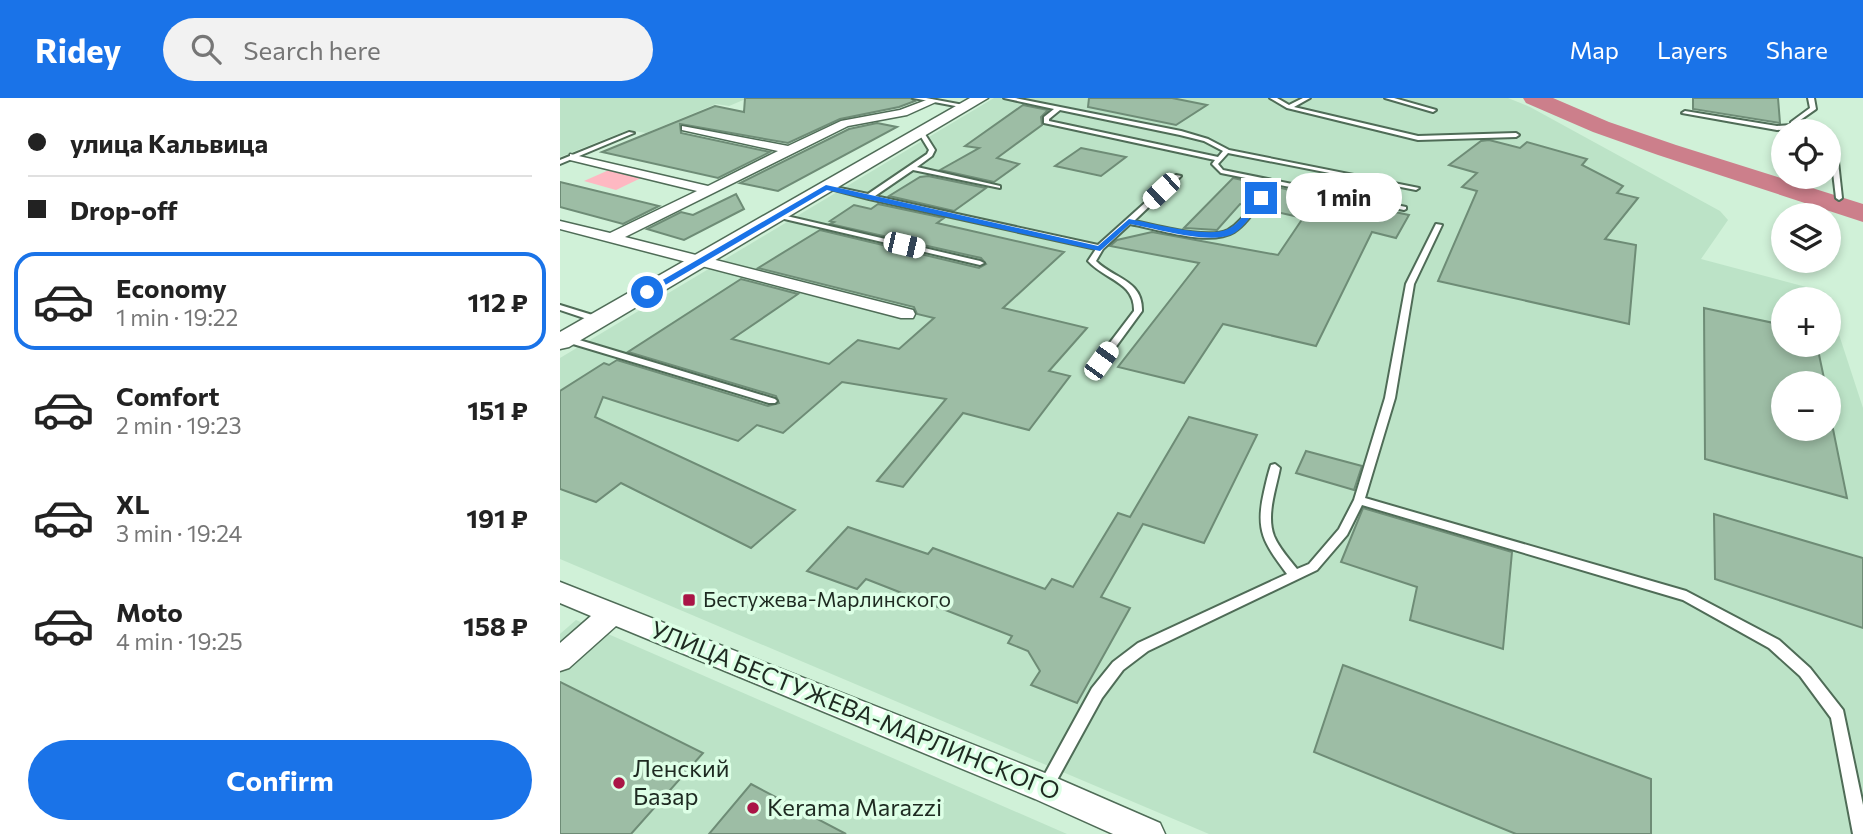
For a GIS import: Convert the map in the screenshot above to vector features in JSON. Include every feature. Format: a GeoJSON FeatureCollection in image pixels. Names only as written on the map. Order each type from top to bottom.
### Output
{"type":"FeatureCollection","features":[{"type":"Feature","properties":{"kind":"street"},"geometry":{"type":"LineString","coordinates":[[612,238],[845,123],[904,113],[936,99]]}},
{"type":"Feature","properties":{"kind":"street"},"geometry":{"type":"LineString","coordinates":[[563,341],[973,102]]}},
{"type":"Feature","properties":{"kind":"street"},"geometry":{"type":"LineString","coordinates":[[686,128],[788,150]]}},
{"type":"Feature","properties":{"kind":"street"},"geometry":{"type":"LineString","coordinates":[[574,157],[710,190]]}},
{"type":"Feature","properties":{"kind":"street"},"geometry":{"type":"LineString","coordinates":[[560,225],[907,314]]}},
{"type":"Feature","properties":{"kind":"street","name":"УЛИЦА БЕСТУЖЕВА-МАРЛИНСКОГО"},"geometry":{"type":"LineString","coordinates":[[560,592],[1045,788],[1149,834]]}},
{"type":"Feature","properties":{"kind":"street"},"geometry":{"type":"LineString","coordinates":[[560,659],[614,612]]}},
{"type":"Feature","properties":{"kind":"lane"},"geometry":{"type":"LineString","coordinates":[[916,98],[973,102]]}},
{"type":"Feature","properties":{"kind":"lane"},"geometry":{"type":"LineString","coordinates":[[1007,98],[1181,133],[1206,140],[1227,151],[1416,188]]}},
{"type":"Feature","properties":{"kind":"lane"},"geometry":{"type":"LineString","coordinates":[[1273,98],[1289,107],[1418,138],[1516,135]]}},
{"type":"Feature","properties":{"kind":"lane"},"geometry":{"type":"LineString","coordinates":[[1289,107],[1307,98]]}},
{"type":"Feature","properties":{"kind":"lane"},"geometry":{"type":"LineString","coordinates":[[1388,98],[1433,110]]}},
{"type":"Feature","properties":{"kind":"lane"},"geometry":{"type":"LineString","coordinates":[[1799,119],[1813,109],[1811,98]]}},
{"type":"Feature","properties":{"kind":"lane"},"geometry":{"type":"LineString","coordinates":[[1058,108],[1046,118],[1046,122],[1218,159]]}},
{"type":"Feature","properties":{"kind":"lane"},"geometry":{"type":"LineString","coordinates":[[1685,113],[1771,127]]}},
{"type":"Feature","properties":{"kind":"lane"},"geometry":{"type":"LineString","coordinates":[[869,197],[924,161],[932,150],[921,132]]}},
{"type":"Feature","properties":{"kind":"lane"},"geometry":{"type":"LineString","coordinates":[[560,162],[631,134]]}},
{"type":"Feature","properties":{"kind":"lane"},"geometry":{"type":"LineString","coordinates":[[1227,151],[1215,164],[1221,171],[1404,208]]}},
{"type":"Feature","properties":{"kind":"lane"},"geometry":{"type":"LineString","coordinates":[[914,168],[998,187]]}},
{"type":"Feature","properties":{"kind":"lane"},"geometry":{"type":"LineString","coordinates":[[1101,361],[1138,311],[1139,302],[1128,286],[1096,267],[1092,261],[1093,255],[1178,176]]}},
{"type":"Feature","properties":{"kind":"lane"},"geometry":{"type":"LineString","coordinates":[[826,187],[1100,248]]}},
{"type":"Feature","properties":{"kind":"lane"},"geometry":{"type":"LineString","coordinates":[[1838,189],[1839,198]]}},
{"type":"Feature","properties":{"kind":"lane"},"geometry":{"type":"LineString","coordinates":[[1129,222],[1207,235],[1228,233],[1237,227],[1261,198]]}},
{"type":"Feature","properties":{"kind":"lane"},"geometry":{"type":"LineString","coordinates":[[778,216],[980,263]]}},
{"type":"Feature","properties":{"kind":"lane"},"geometry":{"type":"LineString","coordinates":[[1045,788],[1097,693],[1118,666],[1143,646],[1313,567],[1343,531],[1359,500],[1390,398],[1410,284],[1438,225]]}},
{"type":"Feature","properties":{"kind":"lane"},"geometry":{"type":"LineString","coordinates":[[560,307],[599,320]]}},
{"type":"Feature","properties":{"kind":"lane"},"geometry":{"type":"LineString","coordinates":[[563,341],[772,401]]}},
{"type":"Feature","properties":{"kind":"lane"},"geometry":{"type":"LineString","coordinates":[[1275,468],[1263,523],[1265,533],[1296,576]]}},
{"type":"Feature","properties":{"kind":"lane"},"geometry":{"type":"LineString","coordinates":[[1359,500],[1686,596],[1774,644],[1805,672],[1838,715],[1861,834]]}},
{"type":"Feature","properties":{"kind":"shaded area"},"geometry":{"type":"Polygon","coordinates":[[[560,98],[748,98],[729,106],[716,104],[646,133],[628,130],[560,157],[560,98]]]}},
{"type":"Feature","properties":{"kind":"shaded area"},"geometry":{"type":"Polygon","coordinates":[[[994,98],[1508,98],[1530,107],[1720,211],[1728,220],[1701,259],[1806,287],[1771,287],[1771,357],[1841,357],[1841,341],[1863,408],[1863,834],[1209,834],[560,559],[560,358],[994,98]]]}},
{"type":"Feature","properties":{"kind":"shaded area"},"geometry":{"type":"Polygon","coordinates":[[[609,170],[641,178],[616,190],[584,181],[609,170]]]}},
{"type":"Feature","properties":{"kind":"shaded area"},"geometry":{"type":"Polygon","coordinates":[[[576,620],[1067,834],[560,834],[560,634],[576,620]]]}},
{"type":"Feature","properties":{"kind":"building"},"geometry":{"type":"Polygon","coordinates":[[[745,98],[910,98],[915,101],[899,107],[840,119],[788,143],[680,124],[681,133],[770,152],[718,178],[602,152],[715,106],[744,112],[745,98]]]}},
{"type":"Feature","properties":{"kind":"building"},"geometry":{"type":"Polygon","coordinates":[[[1089,98],[1172,98],[1207,105],[1176,125],[1088,107],[1089,98]]]}},
{"type":"Feature","properties":{"kind":"building"},"geometry":{"type":"Polygon","coordinates":[[[1693,98],[1778,98],[1780,119],[1771,119],[1771,122],[1693,109],[1693,98]]]}},
{"type":"Feature","properties":{"kind":"building"},"geometry":{"type":"Polygon","coordinates":[[[1023,105],[1048,110],[1041,117],[1042,125],[997,158],[1019,164],[994,182],[940,170],[979,148],[965,146],[1023,105]]]}},
{"type":"Feature","properties":{"kind":"building"},"geometry":{"type":"Polygon","coordinates":[[[877,123],[897,127],[778,191],[740,183],[849,129],[877,123]]]}},
{"type":"Feature","properties":{"kind":"building"},"geometry":{"type":"Polygon","coordinates":[[[1489,140],[1520,148],[1527,142],[1587,159],[1582,165],[1623,186],[1617,193],[1638,198],[1605,239],[1636,245],[1629,324],[1438,281],[1477,191],[1462,187],[1477,173],[1449,165],[1481,141],[1489,140]]]}},
{"type":"Feature","properties":{"kind":"building"},"geometry":{"type":"Polygon","coordinates":[[[1081,148],[1126,157],[1101,176],[1055,166],[1081,148]]]}},
{"type":"Feature","properties":{"kind":"building"},"geometry":{"type":"Polygon","coordinates":[[[928,176],[986,188],[954,211],[889,196],[920,177],[928,176]]]}},
{"type":"Feature","properties":{"kind":"building"},"geometry":{"type":"Polygon","coordinates":[[[1233,178],[1409,215],[1396,238],[1372,232],[1316,346],[1223,324],[1184,383],[1118,367],[1199,263],[1110,246],[1117,240],[1152,232],[1278,255],[1303,218],[1259,208],[1266,198],[1259,194],[1248,206],[1240,204],[1217,230],[1184,228],[1233,178]]]}},
{"type":"Feature","properties":{"kind":"building"},"geometry":{"type":"Polygon","coordinates":[[[560,182],[659,206],[623,224],[560,207],[560,182]]]}},
{"type":"Feature","properties":{"kind":"building"},"geometry":{"type":"Polygon","coordinates":[[[736,194],[744,209],[684,240],[647,229],[681,212],[693,215],[736,194]]]}},
{"type":"Feature","properties":{"kind":"building"},"geometry":{"type":"Polygon","coordinates":[[[878,204],[944,218],[937,223],[1064,252],[1003,308],[1087,328],[1049,371],[1070,376],[1029,430],[963,413],[903,487],[877,481],[946,399],[842,382],[783,433],[757,425],[738,441],[603,397],[595,417],[795,510],[751,548],[621,483],[596,502],[560,489],[560,391],[604,363],[609,365],[617,360],[768,406],[779,403],[776,396],[628,352],[741,279],[798,294],[732,339],[829,364],[858,340],[899,349],[934,318],[917,314],[914,307],[758,268],[820,230],[979,268],[986,264],[981,258],[830,224],[834,222],[830,221],[854,205],[871,209],[878,204]]]}},
{"type":"Feature","properties":{"kind":"building"},"geometry":{"type":"Polygon","coordinates":[[[1704,308],[1771,322],[1771,357],[1820,357],[1822,371],[1771,371],[1771,441],[1835,441],[1847,498],[1705,459],[1704,308]]]}},
{"type":"Feature","properties":{"kind":"building"},"geometry":{"type":"Polygon","coordinates":[[[1189,417],[1257,435],[1204,543],[1143,524],[1101,597],[1130,608],[1077,703],[1031,685],[1040,671],[1028,651],[1008,643],[1012,636],[866,579],[857,589],[807,571],[848,527],[928,554],[933,548],[1045,589],[1052,579],[1073,587],[1118,513],[1130,517],[1189,417]]]}},
{"type":"Feature","properties":{"kind":"building"},"geometry":{"type":"Polygon","coordinates":[[[1306,451],[1362,466],[1354,490],[1296,473],[1306,451]]]}},
{"type":"Feature","properties":{"kind":"building"},"geometry":{"type":"Polygon","coordinates":[[[1363,508],[1512,552],[1503,649],[1410,620],[1417,587],[1341,562],[1363,508]]]}},
{"type":"Feature","properties":{"kind":"building"},"geometry":{"type":"Polygon","coordinates":[[[1714,514],[1863,558],[1863,628],[1715,579],[1714,514]]]}},
{"type":"Feature","properties":{"kind":"building"},"geometry":{"type":"Polygon","coordinates":[[[1343,665],[1651,779],[1651,834],[1516,834],[1314,752],[1343,665]]]}},
{"type":"Feature","properties":{"kind":"building"},"geometry":{"type":"Polygon","coordinates":[[[560,682],[703,753],[631,834],[560,834],[560,682]]]}},
{"type":"Feature","properties":{"kind":"building"},"geometry":{"type":"Polygon","coordinates":[[[751,784],[846,834],[709,834],[751,784]]]}},
{"type":"Feature","properties":{"kind":"waterway"},"geometry":{"type":"LineString","coordinates":[[1534,98],[1601,127],[1863,213]]}},
{"type":"Feature","properties":{"kind":"place","name":"Бестужева-Марлинского"},"geometry":{"type":"Point","coordinates":[689,600]}},
{"type":"Feature","properties":{"kind":"place","name":"Ленский Базар"},"geometry":{"type":"Point","coordinates":[619,783]}},
{"type":"Feature","properties":{"kind":"place","name":"Kerama Marazzi"},"geometry":{"type":"Point","coordinates":[753,808]}},
{"type":"Feature","properties":{"kind":"route"},"geometry":{"type":"LineString","coordinates":[[647,292],[826,187],[1100,248],[1129,222],[1207,235],[1228,233],[1237,227],[1261,198]]}}]}
